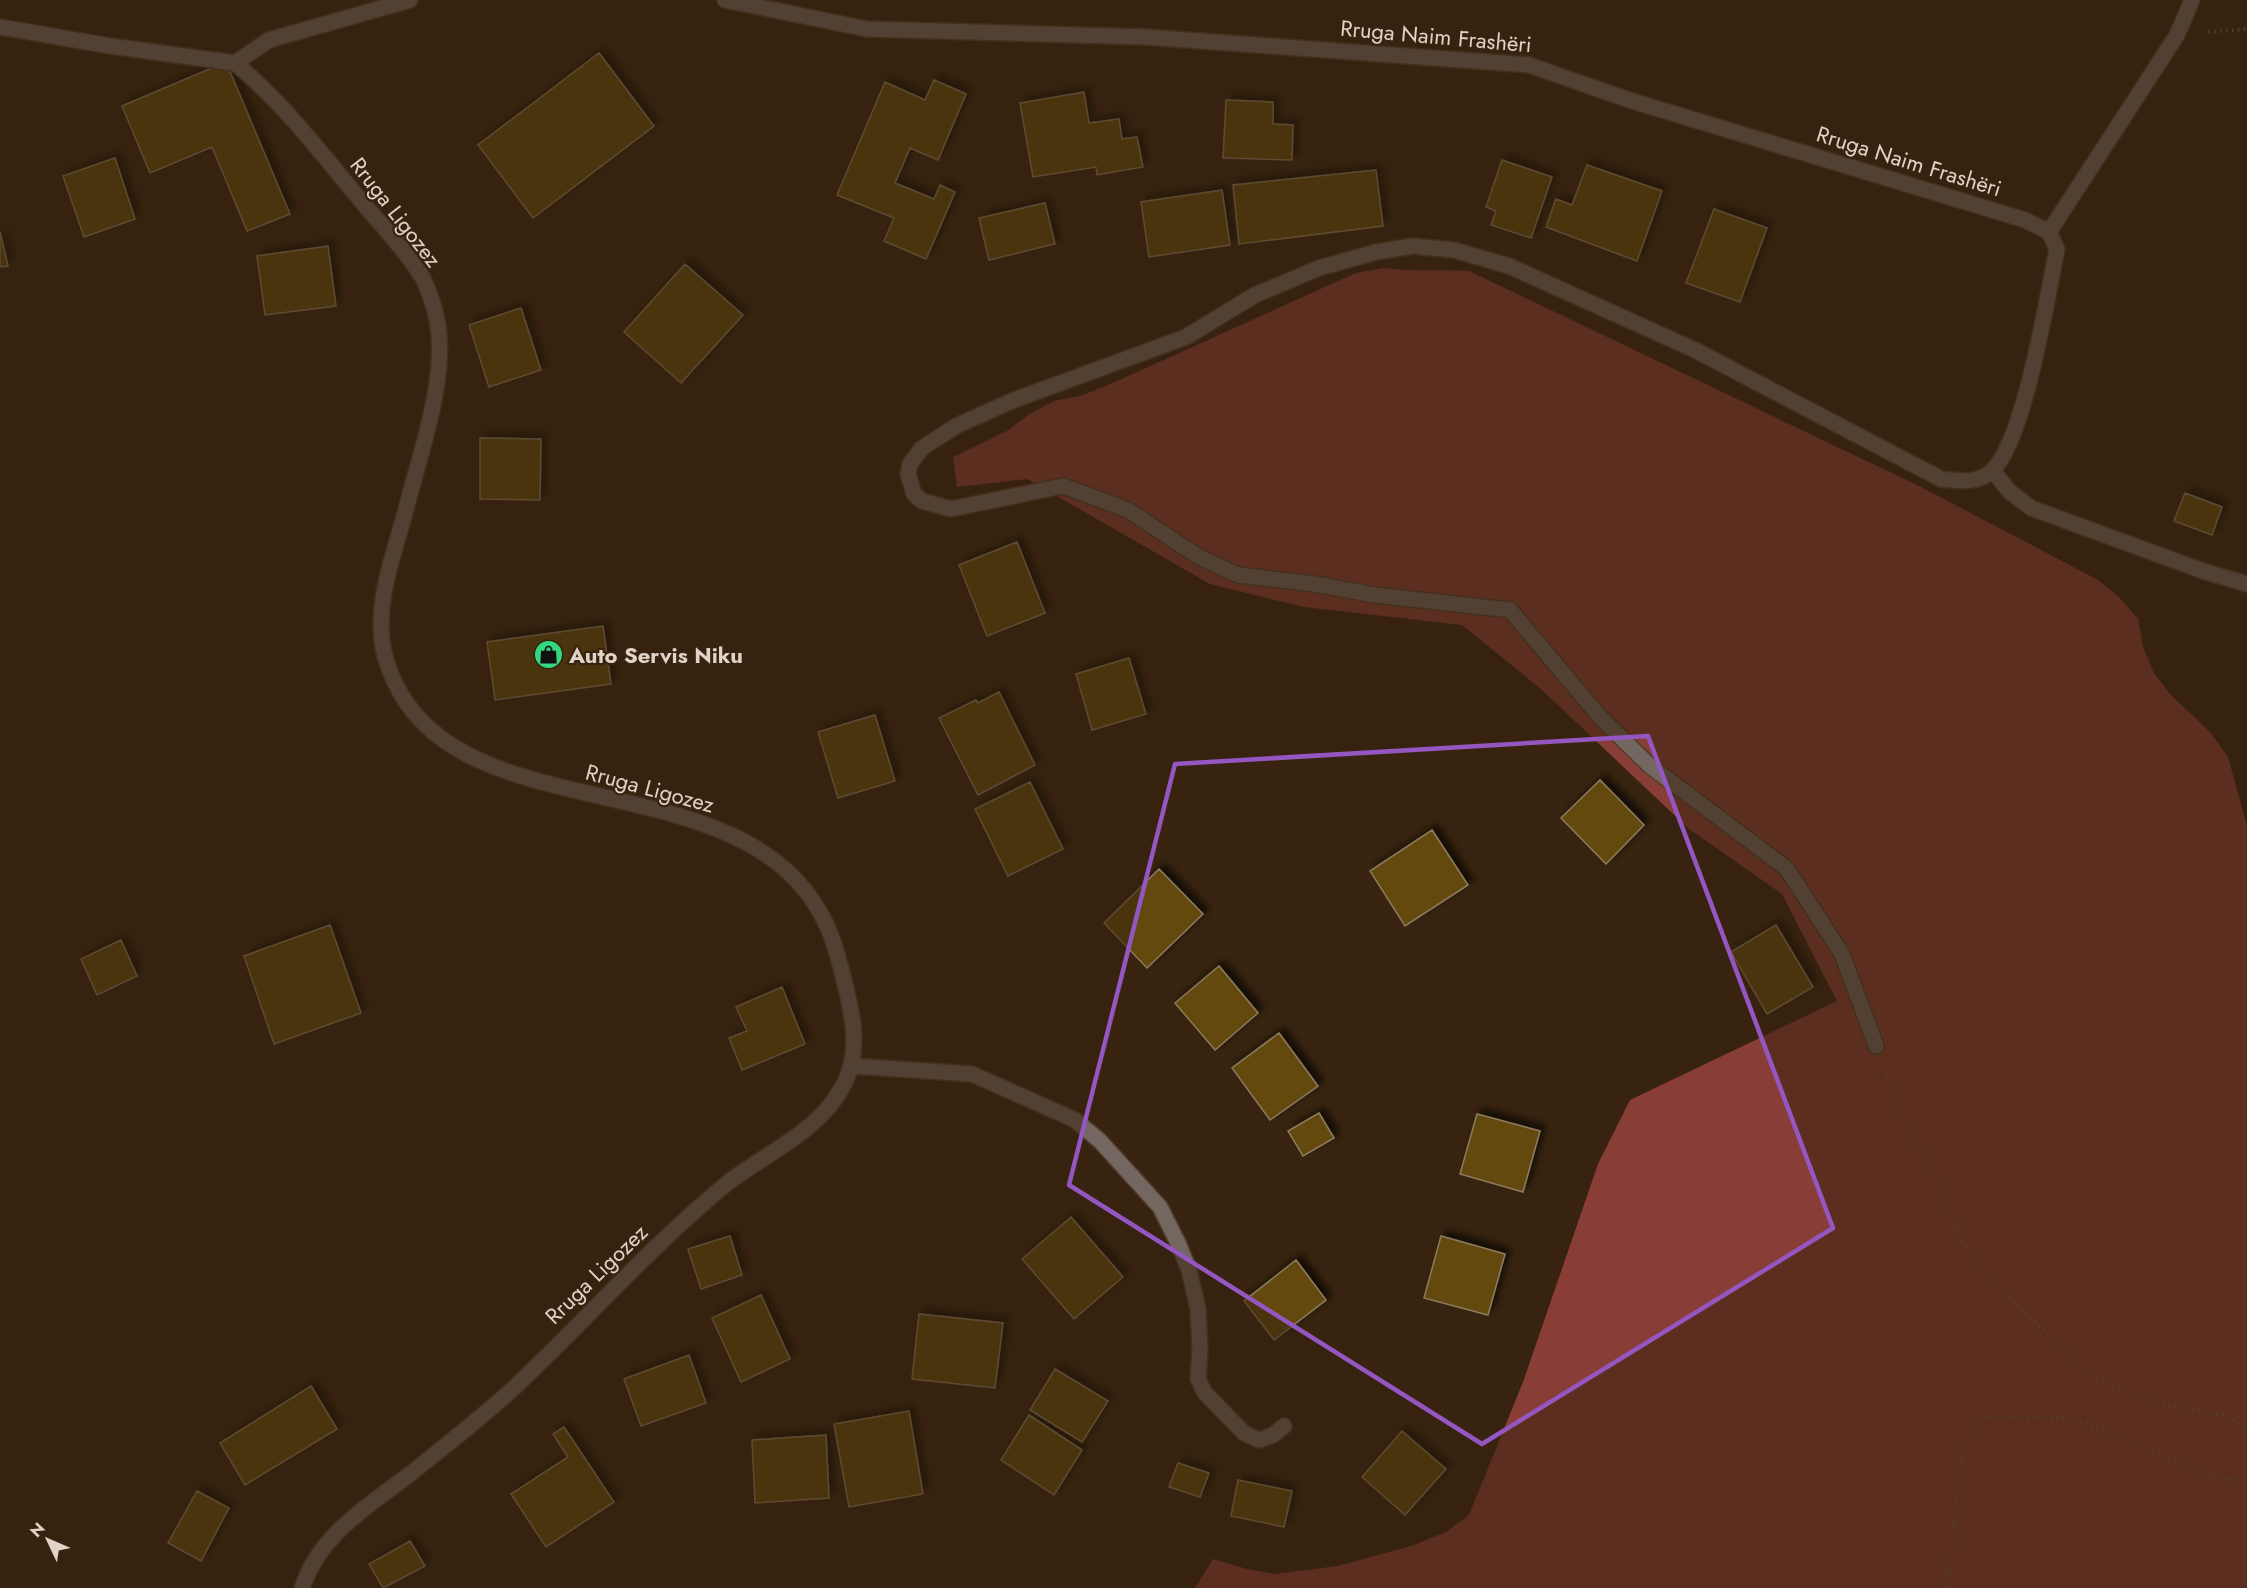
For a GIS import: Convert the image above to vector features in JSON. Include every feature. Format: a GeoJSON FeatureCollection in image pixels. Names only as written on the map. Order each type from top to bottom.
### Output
{"type":"FeatureCollection","features":[{"type":"Feature","properties":{"kind":"street"},"geometry":{"type":"LineString","coordinates":[[0,27],[110,46],[235,63],[269,40],[410,0]]}},
{"type":"Feature","properties":{"kind":"street","name":"Rruga Naim Frashëri"},"geometry":{"type":"LineString","coordinates":[[725,0],[867,29],[1146,37],[1529,65],[1629,100],[2025,220],[2049,232]]}},
{"type":"Feature","properties":{"kind":"street"},"geometry":{"type":"LineString","coordinates":[[1876,1046],[1842,954],[1787,869],[1650,766],[1600,717],[1510,610],[1375,595],[1315,584],[1238,575],[1199,557],[1128,510],[1063,486],[951,509],[922,501],[914,494],[908,474],[910,464],[922,448],[958,425],[1014,400],[1186,337],[1255,295],[1319,268],[1376,252],[1413,246],[1454,250],[1509,266],[1695,350],[1941,479],[1970,482],[1993,471],[2008,448],[2029,381],[2057,249],[2049,232],[2177,35],[2192,0]]}},
{"type":"Feature","properties":{"kind":"street","name":"Rruga Ligozez"},"geometry":{"type":"LineString","coordinates":[[235,63],[268,90],[422,275],[437,322],[437,365],[433,404],[382,601],[383,652],[397,687],[414,714],[438,736],[466,752],[540,783],[661,810],[727,832],[767,853],[797,882],[821,912],[835,946],[855,1039],[852,1066],[843,1088],[820,1117],[728,1182],[641,1259],[517,1385],[456,1438],[361,1509],[332,1535],[308,1571],[302,1588]]}},
{"type":"Feature","properties":{"kind":"street"},"geometry":{"type":"LineString","coordinates":[[1993,471],[2009,491],[2031,508],[2203,572],[2247,584]]}},
{"type":"Feature","properties":{"kind":"street"},"geometry":{"type":"LineString","coordinates":[[852,1066],[972,1074],[1075,1120],[1092,1134],[1160,1207],[1179,1243],[1189,1270],[1198,1309],[1200,1351],[1198,1379],[1205,1393],[1244,1433],[1259,1440],[1274,1435],[1284,1426]]}},
{"type":"Feature","properties":{"kind":"path"},"geometry":{"type":"LineString","coordinates":[[1876,1046],[1896,1103],[1944,1192],[1963,1243],[1987,1276],[2093,1377],[2156,1403],[2227,1416],[2247,1430]]}},
{"type":"Feature","properties":{"kind":"path"},"geometry":{"type":"LineString","coordinates":[[1946,1588],[1960,1461],[1968,1435],[1982,1417],[2073,1418],[2218,1479],[2247,1480]]}},
{"type":"Feature","properties":{"kind":"highlighted area"},"geometry":{"type":"Polygon","coordinates":[[[1648,736],[1833,1228],[1482,1444],[1069,1185],[1175,764],[1648,736]]]}},
{"type":"Feature","properties":{"kind":"shaded area"},"geometry":{"type":"Polygon","coordinates":[[[1385,268],[1469,271],[1921,487],[2098,580],[2119,597],[2138,619],[2143,647],[2154,673],[2170,694],[2211,733],[2228,757],[2247,826],[2247,1588],[1195,1588],[1213,1559],[1275,1574],[1338,1566],[1411,1546],[1446,1532],[1469,1515],[1523,1382],[1598,1164],[1630,1100],[1837,1001],[1782,894],[1689,829],[1541,689],[1462,625],[1304,607],[1210,584],[1027,479],[957,487],[953,457],[1007,431],[1028,415],[1054,401],[1080,396],[1106,386],[1356,273],[1385,268]]]}},
{"type":"Feature","properties":{"kind":"building"},"geometry":{"type":"Polygon","coordinates":[[[599,53],[654,126],[533,218],[478,145],[599,53]]]}},
{"type":"Feature","properties":{"kind":"building"},"geometry":{"type":"Polygon","coordinates":[[[226,62],[290,214],[247,231],[212,147],[150,173],[122,106],[226,62]]]}},
{"type":"Feature","properties":{"kind":"building"},"geometry":{"type":"Polygon","coordinates":[[[934,80],[966,94],[938,160],[910,148],[895,183],[934,199],[940,185],[955,192],[926,259],[884,241],[894,218],[837,195],[885,82],[925,100],[934,80]]]}},
{"type":"Feature","properties":{"kind":"building"},"geometry":{"type":"Polygon","coordinates":[[[1084,92],[1089,123],[1119,119],[1122,139],[1137,137],[1143,167],[1097,175],[1096,167],[1033,177],[1020,103],[1084,92]]]}},
{"type":"Feature","properties":{"kind":"building"},"geometry":{"type":"Polygon","coordinates":[[[1226,100],[1273,102],[1273,124],[1293,125],[1292,160],[1223,158],[1226,100]]]}},
{"type":"Feature","properties":{"kind":"building"},"geometry":{"type":"Polygon","coordinates":[[[115,158],[135,219],[84,237],[63,176],[115,158]]]}},
{"type":"Feature","properties":{"kind":"building"},"geometry":{"type":"Polygon","coordinates":[[[1502,160],[1552,177],[1531,238],[1491,225],[1496,211],[1486,207],[1502,160]]]}},
{"type":"Feature","properties":{"kind":"building"},"geometry":{"type":"Polygon","coordinates":[[[1587,165],[1662,191],[1637,261],[1546,227],[1556,199],[1572,205],[1587,165]]]}},
{"type":"Feature","properties":{"kind":"building"},"geometry":{"type":"Polygon","coordinates":[[[1376,170],[1383,226],[1239,244],[1233,185],[1376,170]]]}},
{"type":"Feature","properties":{"kind":"building"},"geometry":{"type":"Polygon","coordinates":[[[1222,190],[1230,245],[1149,257],[1141,202],[1222,190]]]}},
{"type":"Feature","properties":{"kind":"building"},"geometry":{"type":"Polygon","coordinates":[[[1045,203],[1055,244],[989,260],[979,218],[1045,203]]]}},
{"type":"Feature","properties":{"kind":"building"},"geometry":{"type":"Polygon","coordinates":[[[1714,209],[1767,228],[1740,302],[1686,283],[1714,209]]]}},
{"type":"Feature","properties":{"kind":"building"},"geometry":{"type":"Polygon","coordinates":[[[0,232],[8,266],[0,267],[0,232]]]}},
{"type":"Feature","properties":{"kind":"building"},"geometry":{"type":"Polygon","coordinates":[[[328,246],[336,306],[265,315],[257,256],[328,246]]]}},
{"type":"Feature","properties":{"kind":"building"},"geometry":{"type":"Polygon","coordinates":[[[685,264],[743,315],[681,383],[624,332],[685,264]]]}},
{"type":"Feature","properties":{"kind":"building"},"geometry":{"type":"Polygon","coordinates":[[[521,308],[541,370],[489,387],[469,325],[521,308]]]}},
{"type":"Feature","properties":{"kind":"building"},"geometry":{"type":"Polygon","coordinates":[[[480,438],[541,439],[540,500],[480,499],[480,438]]]}},
{"type":"Feature","properties":{"kind":"building"},"geometry":{"type":"Polygon","coordinates":[[[2185,493],[2222,507],[2212,535],[2174,521],[2185,493]]]}},
{"type":"Feature","properties":{"kind":"building"},"geometry":{"type":"Polygon","coordinates":[[[1017,542],[1045,613],[987,636],[959,565],[1017,542]]]}},
{"type":"Feature","properties":{"kind":"building","name":"Auto Servis Niku"},"geometry":{"type":"Polygon","coordinates":[[[603,626],[611,684],[495,700],[487,642],[603,626]]]}},
{"type":"Feature","properties":{"kind":"building"},"geometry":{"type":"Polygon","coordinates":[[[1129,658],[1146,714],[1092,730],[1076,674],[1129,658]]]}},
{"type":"Feature","properties":{"kind":"building"},"geometry":{"type":"Polygon","coordinates":[[[999,692],[1035,765],[978,795],[939,718],[976,700],[978,703],[999,692]]]}},
{"type":"Feature","properties":{"kind":"building"},"geometry":{"type":"Polygon","coordinates":[[[875,715],[895,781],[838,798],[818,732],[875,715]]]}},
{"type":"Feature","properties":{"kind":"building"},"geometry":{"type":"Polygon","coordinates":[[[1600,780],[1644,825],[1606,864],[1561,818],[1600,780]]]}},
{"type":"Feature","properties":{"kind":"building"},"geometry":{"type":"Polygon","coordinates":[[[1030,782],[1063,849],[1008,876],[975,809],[1030,782]]]}},
{"type":"Feature","properties":{"kind":"building"},"geometry":{"type":"Polygon","coordinates":[[[1432,830],[1468,885],[1405,926],[1370,871],[1432,830]]]}},
{"type":"Feature","properties":{"kind":"building"},"geometry":{"type":"Polygon","coordinates":[[[1159,869],[1203,914],[1147,968],[1104,923],[1159,869]]]}},
{"type":"Feature","properties":{"kind":"building"},"geometry":{"type":"Polygon","coordinates":[[[330,925],[361,1013],[274,1044],[244,956],[330,925]]]}},
{"type":"Feature","properties":{"kind":"building"},"geometry":{"type":"Polygon","coordinates":[[[1776,925],[1813,987],[1767,1014],[1731,952],[1776,925]]]}},
{"type":"Feature","properties":{"kind":"building"},"geometry":{"type":"Polygon","coordinates":[[[121,940],[137,976],[97,995],[81,959],[121,940]]]}},
{"type":"Feature","properties":{"kind":"building"},"geometry":{"type":"Polygon","coordinates":[[[1219,966],[1258,1013],[1215,1050],[1175,1003],[1219,966]]]}},
{"type":"Feature","properties":{"kind":"building"},"geometry":{"type":"Polygon","coordinates":[[[782,987],[805,1044],[742,1070],[729,1038],[747,1031],[736,1007],[782,987]]]}},
{"type":"Feature","properties":{"kind":"building"},"geometry":{"type":"Polygon","coordinates":[[[1279,1033],[1318,1086],[1270,1120],[1232,1068],[1279,1033]]]}},
{"type":"Feature","properties":{"kind":"building"},"geometry":{"type":"Polygon","coordinates":[[[1319,1113],[1334,1138],[1303,1156],[1288,1131],[1319,1113]]]}},
{"type":"Feature","properties":{"kind":"building"},"geometry":{"type":"Polygon","coordinates":[[[1477,1114],[1540,1131],[1523,1192],[1460,1174],[1477,1114]]]}},
{"type":"Feature","properties":{"kind":"building"},"geometry":{"type":"Polygon","coordinates":[[[1071,1217],[1123,1277],[1074,1319],[1022,1259],[1071,1217]]]}},
{"type":"Feature","properties":{"kind":"building"},"geometry":{"type":"Polygon","coordinates":[[[730,1236],[742,1275],[701,1289],[688,1249],[730,1236]]]}},
{"type":"Feature","properties":{"kind":"building"},"geometry":{"type":"Polygon","coordinates":[[[1441,1236],[1505,1254],[1488,1315],[1424,1298],[1441,1236]]]}},
{"type":"Feature","properties":{"kind":"building"},"geometry":{"type":"Polygon","coordinates":[[[1296,1260],[1326,1300],[1274,1340],[1244,1301],[1296,1260]]]}},
{"type":"Feature","properties":{"kind":"building"},"geometry":{"type":"Polygon","coordinates":[[[761,1295],[790,1359],[741,1382],[712,1318],[761,1295]]]}},
{"type":"Feature","properties":{"kind":"building"},"geometry":{"type":"Polygon","coordinates":[[[919,1314],[1003,1323],[995,1388],[912,1379],[919,1314]]]}},
{"type":"Feature","properties":{"kind":"building"},"geometry":{"type":"Polygon","coordinates":[[[689,1355],[706,1403],[641,1426],[624,1379],[689,1355]]]}},
{"type":"Feature","properties":{"kind":"building"},"geometry":{"type":"Polygon","coordinates":[[[1055,1369],[1108,1401],[1082,1442],[1030,1410],[1055,1369]]]}},
{"type":"Feature","properties":{"kind":"building"},"geometry":{"type":"Polygon","coordinates":[[[311,1386],[337,1429],[245,1485],[220,1443],[311,1386]]]}},
{"type":"Feature","properties":{"kind":"building"},"geometry":{"type":"Polygon","coordinates":[[[909,1411],[923,1494],[849,1507],[834,1424],[909,1411]]]}},
{"type":"Feature","properties":{"kind":"building"},"geometry":{"type":"Polygon","coordinates":[[[1029,1415],[1082,1450],[1054,1495],[1001,1460],[1029,1415]]]}},
{"type":"Feature","properties":{"kind":"building"},"geometry":{"type":"Polygon","coordinates":[[[564,1427],[614,1502],[546,1547],[511,1494],[568,1457],[553,1434],[564,1427]]]}},
{"type":"Feature","properties":{"kind":"building"},"geometry":{"type":"Polygon","coordinates":[[[1402,1431],[1446,1469],[1405,1515],[1362,1477],[1402,1431]]]}},
{"type":"Feature","properties":{"kind":"building"},"geometry":{"type":"Polygon","coordinates":[[[826,1435],[829,1498],[755,1503],[752,1440],[826,1435]]]}},
{"type":"Feature","properties":{"kind":"building"},"geometry":{"type":"Polygon","coordinates":[[[1178,1463],[1209,1473],[1200,1497],[1169,1487],[1178,1463]]]}},
{"type":"Feature","properties":{"kind":"building"},"geometry":{"type":"Polygon","coordinates":[[[1238,1480],[1292,1491],[1284,1527],[1231,1516],[1238,1480]]]}},
{"type":"Feature","properties":{"kind":"building"},"geometry":{"type":"Polygon","coordinates":[[[197,1491],[229,1508],[201,1561],[168,1543],[197,1491]]]}},
{"type":"Feature","properties":{"kind":"building"},"geometry":{"type":"Polygon","coordinates":[[[410,1541],[425,1566],[383,1588],[369,1564],[410,1541]]]}},
{"type":"Feature","properties":{"kind":"place","name":"Auto Servis Niku"},"geometry":{"type":"Point","coordinates":[548,655]}}]}
